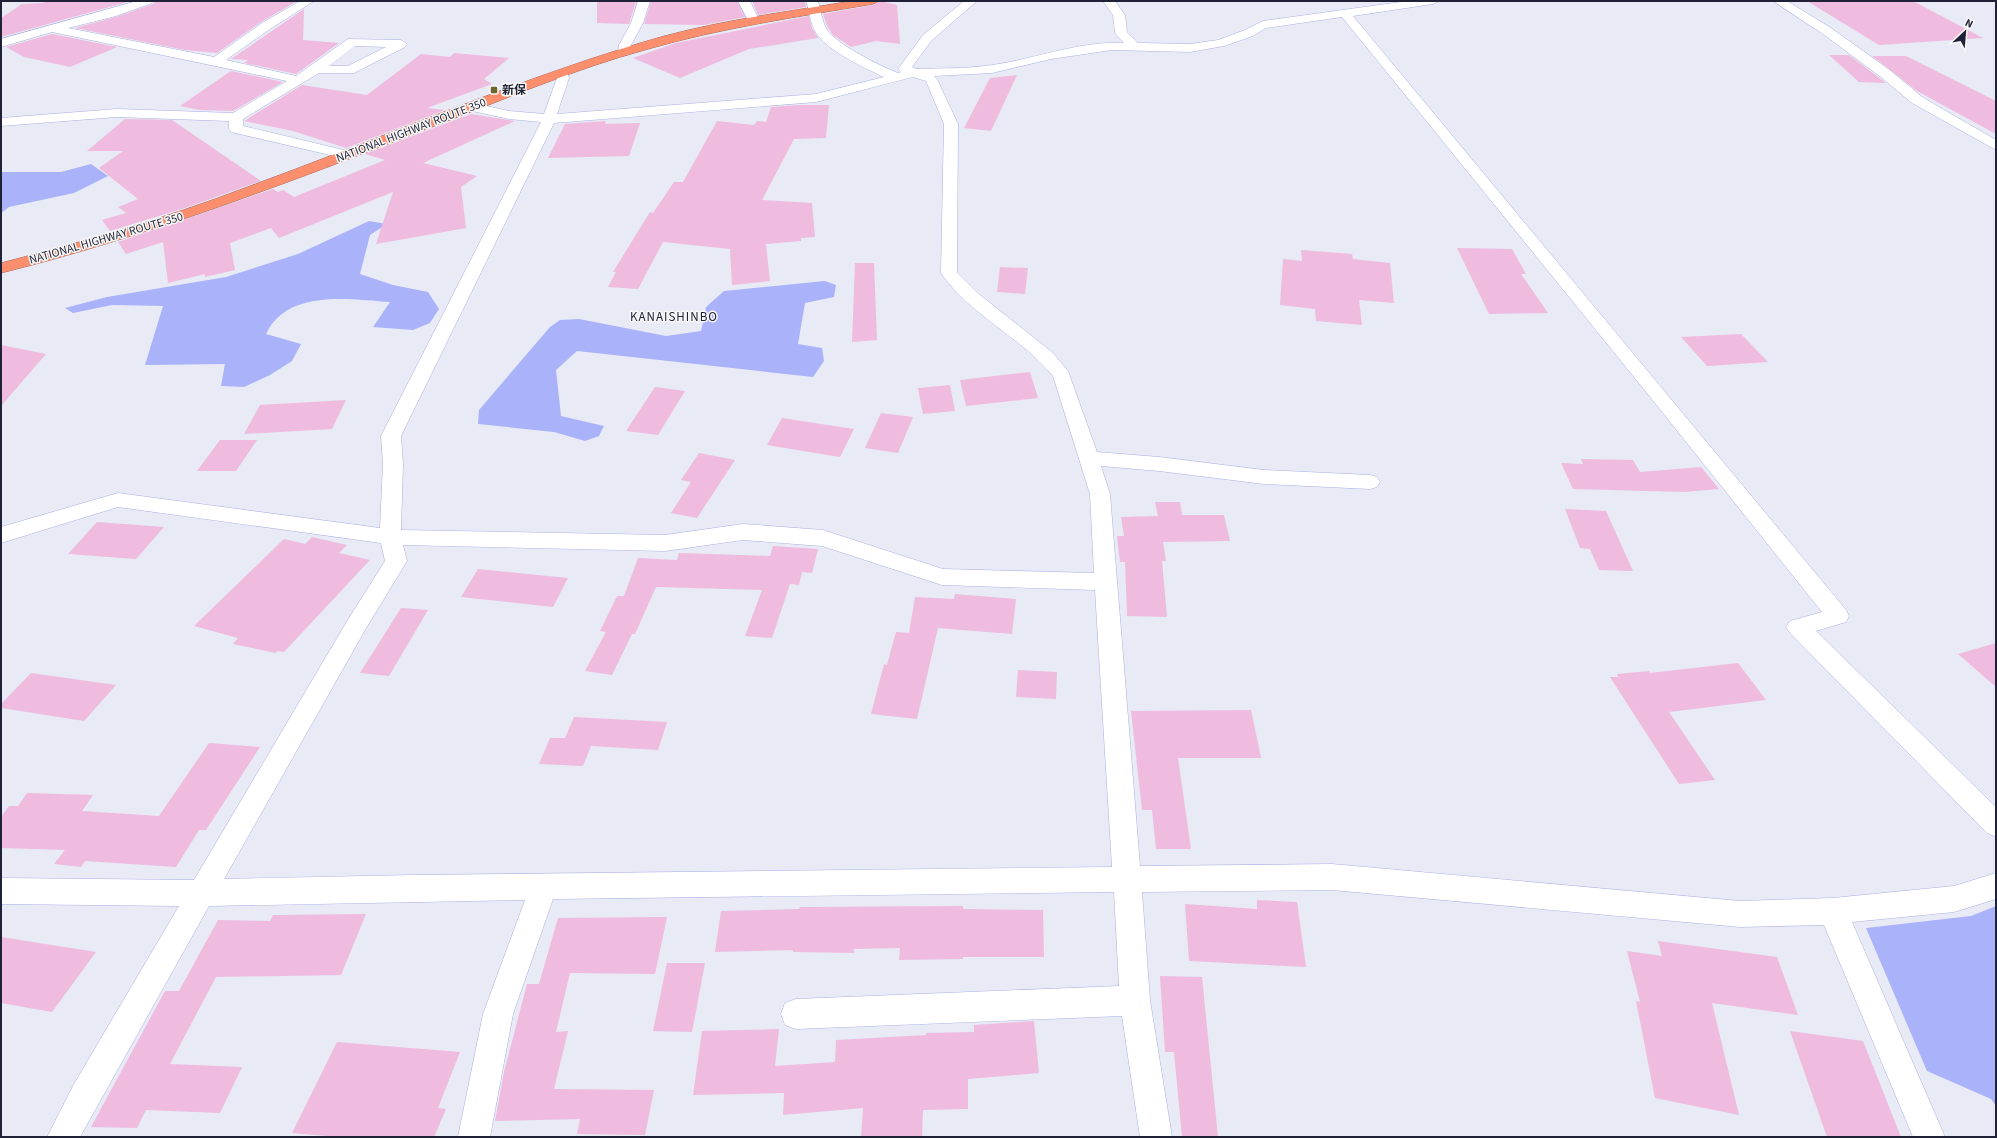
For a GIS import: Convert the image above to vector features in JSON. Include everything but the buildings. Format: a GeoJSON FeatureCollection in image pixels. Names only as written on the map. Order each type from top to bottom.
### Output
{"type":"FeatureCollection","features":[{"type":"Feature","properties":{"kind":"highway","name":"NATIONAL HIGHWAY ROUTE 350"},"geometry":{"type":"LineString","coordinates":[[1,268],[55,254],[189,213],[347,155],[562,73],[624,52],[703,31],[814,6],[873,1]]}},
{"type":"Feature","properties":{"kind":"street"},"geometry":{"type":"LineString","coordinates":[[1,43],[125,9],[148,1]]}},
{"type":"Feature","properties":{"kind":"street"},"geometry":{"type":"LineString","coordinates":[[215,62],[266,26],[308,1]]}},
{"type":"Feature","properties":{"kind":"street"},"geometry":{"type":"LineString","coordinates":[[624,52],[625,45],[637,23],[644,1]]}},
{"type":"Feature","properties":{"kind":"street"},"geometry":{"type":"LineString","coordinates":[[744,1],[753,20]]}},
{"type":"Feature","properties":{"kind":"street"},"geometry":{"type":"LineString","coordinates":[[905,75],[904,69],[927,38],[971,1]]}},
{"type":"Feature","properties":{"kind":"street"},"geometry":{"type":"LineString","coordinates":[[1109,1],[1119,15],[1121,32],[1133,45]]}},
{"type":"Feature","properties":{"kind":"street"},"geometry":{"type":"LineString","coordinates":[[473,107],[508,115],[549,119],[816,98],[905,75],[992,68],[1082,50],[1112,46],[1133,45],[1162,48],[1190,48],[1220,43],[1249,33],[1263,25],[1433,1]]}},
{"type":"Feature","properties":{"kind":"street"},"geometry":{"type":"LineString","coordinates":[[1779,1],[1827,31],[1886,74],[1917,100],[1996,146]]}},
{"type":"Feature","properties":{"kind":"street"},"geometry":{"type":"LineString","coordinates":[[814,6],[822,32],[851,55],[886,74],[931,78],[951,124],[949,273],[974,299],[1047,357],[1062,375],[1100,494],[1135,1000],[1156,1137]]}},
{"type":"Feature","properties":{"kind":"street"},"geometry":{"type":"LineString","coordinates":[[1344,14],[1742,496],[1838,616],[1798,627],[1996,825]]}},
{"type":"Feature","properties":{"kind":"street"},"geometry":{"type":"LineString","coordinates":[[55,28],[268,72],[298,80]]}},
{"type":"Feature","properties":{"kind":"street"},"geometry":{"type":"LineString","coordinates":[[9,29],[39,32]]}},
{"type":"Feature","properties":{"kind":"street"},"geometry":{"type":"LineString","coordinates":[[1,122],[118,113],[236,118],[316,69],[352,42],[401,44],[350,70],[316,69]]}},
{"type":"Feature","properties":{"kind":"street"},"geometry":{"type":"LineString","coordinates":[[63,1137],[85,1094],[357,624],[396,561],[390,537],[393,464],[391,436],[549,119],[563,78],[562,73]]}},
{"type":"Feature","properties":{"kind":"street"},"geometry":{"type":"LineString","coordinates":[[236,118],[236,129],[347,155]]}},
{"type":"Feature","properties":{"kind":"street"},"geometry":{"type":"LineString","coordinates":[[1089,458],[1158,464],[1264,477],[1370,482]]}},
{"type":"Feature","properties":{"kind":"street"},"geometry":{"type":"LineString","coordinates":[[1,535],[118,500],[390,537],[665,544],[743,532],[823,538],[942,577],[1106,582]]}},
{"type":"Feature","properties":{"kind":"street"},"geometry":{"type":"LineString","coordinates":[[1,891],[202,893],[414,888],[544,888],[1332,877],[1740,914],[1833,911],[1954,899],[1996,886]]}},
{"type":"Feature","properties":{"kind":"street"},"geometry":{"type":"LineString","coordinates":[[474,1137],[498,1014],[544,888]]}},
{"type":"Feature","properties":{"kind":"street"},"geometry":{"type":"LineString","coordinates":[[1833,911],[1929,1137]]}},
{"type":"Feature","properties":{"kind":"street"},"geometry":{"type":"LineString","coordinates":[[796,1014],[1135,1000]]}},
{"type":"Feature","properties":{"kind":"shaded area"},"geometry":{"type":"Polygon","coordinates":[[[91,164],[108,176],[74,193],[9,207],[1,213],[1,172],[61,172],[91,164]]]}},
{"type":"Feature","properties":{"kind":"shaded area"},"geometry":{"type":"Polygon","coordinates":[[[369,221],[387,224],[370,235],[360,274],[393,285],[428,292],[439,309],[430,323],[413,330],[373,327],[390,302],[338,299],[304,303],[288,310],[276,320],[266,334],[301,344],[292,361],[270,375],[244,387],[221,386],[225,364],[145,365],[163,306],[112,305],[73,313],[65,308],[107,297],[226,277],[298,254],[369,221]]]}},
{"type":"Feature","properties":{"kind":"shaded area"},"geometry":{"type":"Polygon","coordinates":[[[825,281],[836,285],[834,297],[805,303],[798,344],[822,348],[824,361],[813,377],[577,351],[556,370],[561,416],[604,426],[599,436],[585,441],[554,432],[478,424],[479,410],[550,327],[560,320],[579,319],[666,336],[701,331],[706,307],[724,291],[825,281]]]}},
{"type":"Feature","properties":{"kind":"shaded area"},"geometry":{"type":"Polygon","coordinates":[[[1996,906],[1996,1106],[1991,1099],[1927,1071],[1866,928],[1971,916],[1996,906]]]}},
{"type":"Feature","properties":{"kind":"place","name":"新保"},"geometry":{"type":"Point","coordinates":[494,90]}},
{"type":"Feature","properties":{"kind":"district","name":"KANAISHINBO"},"geometry":{"type":"Point","coordinates":[674,316]}}]}
